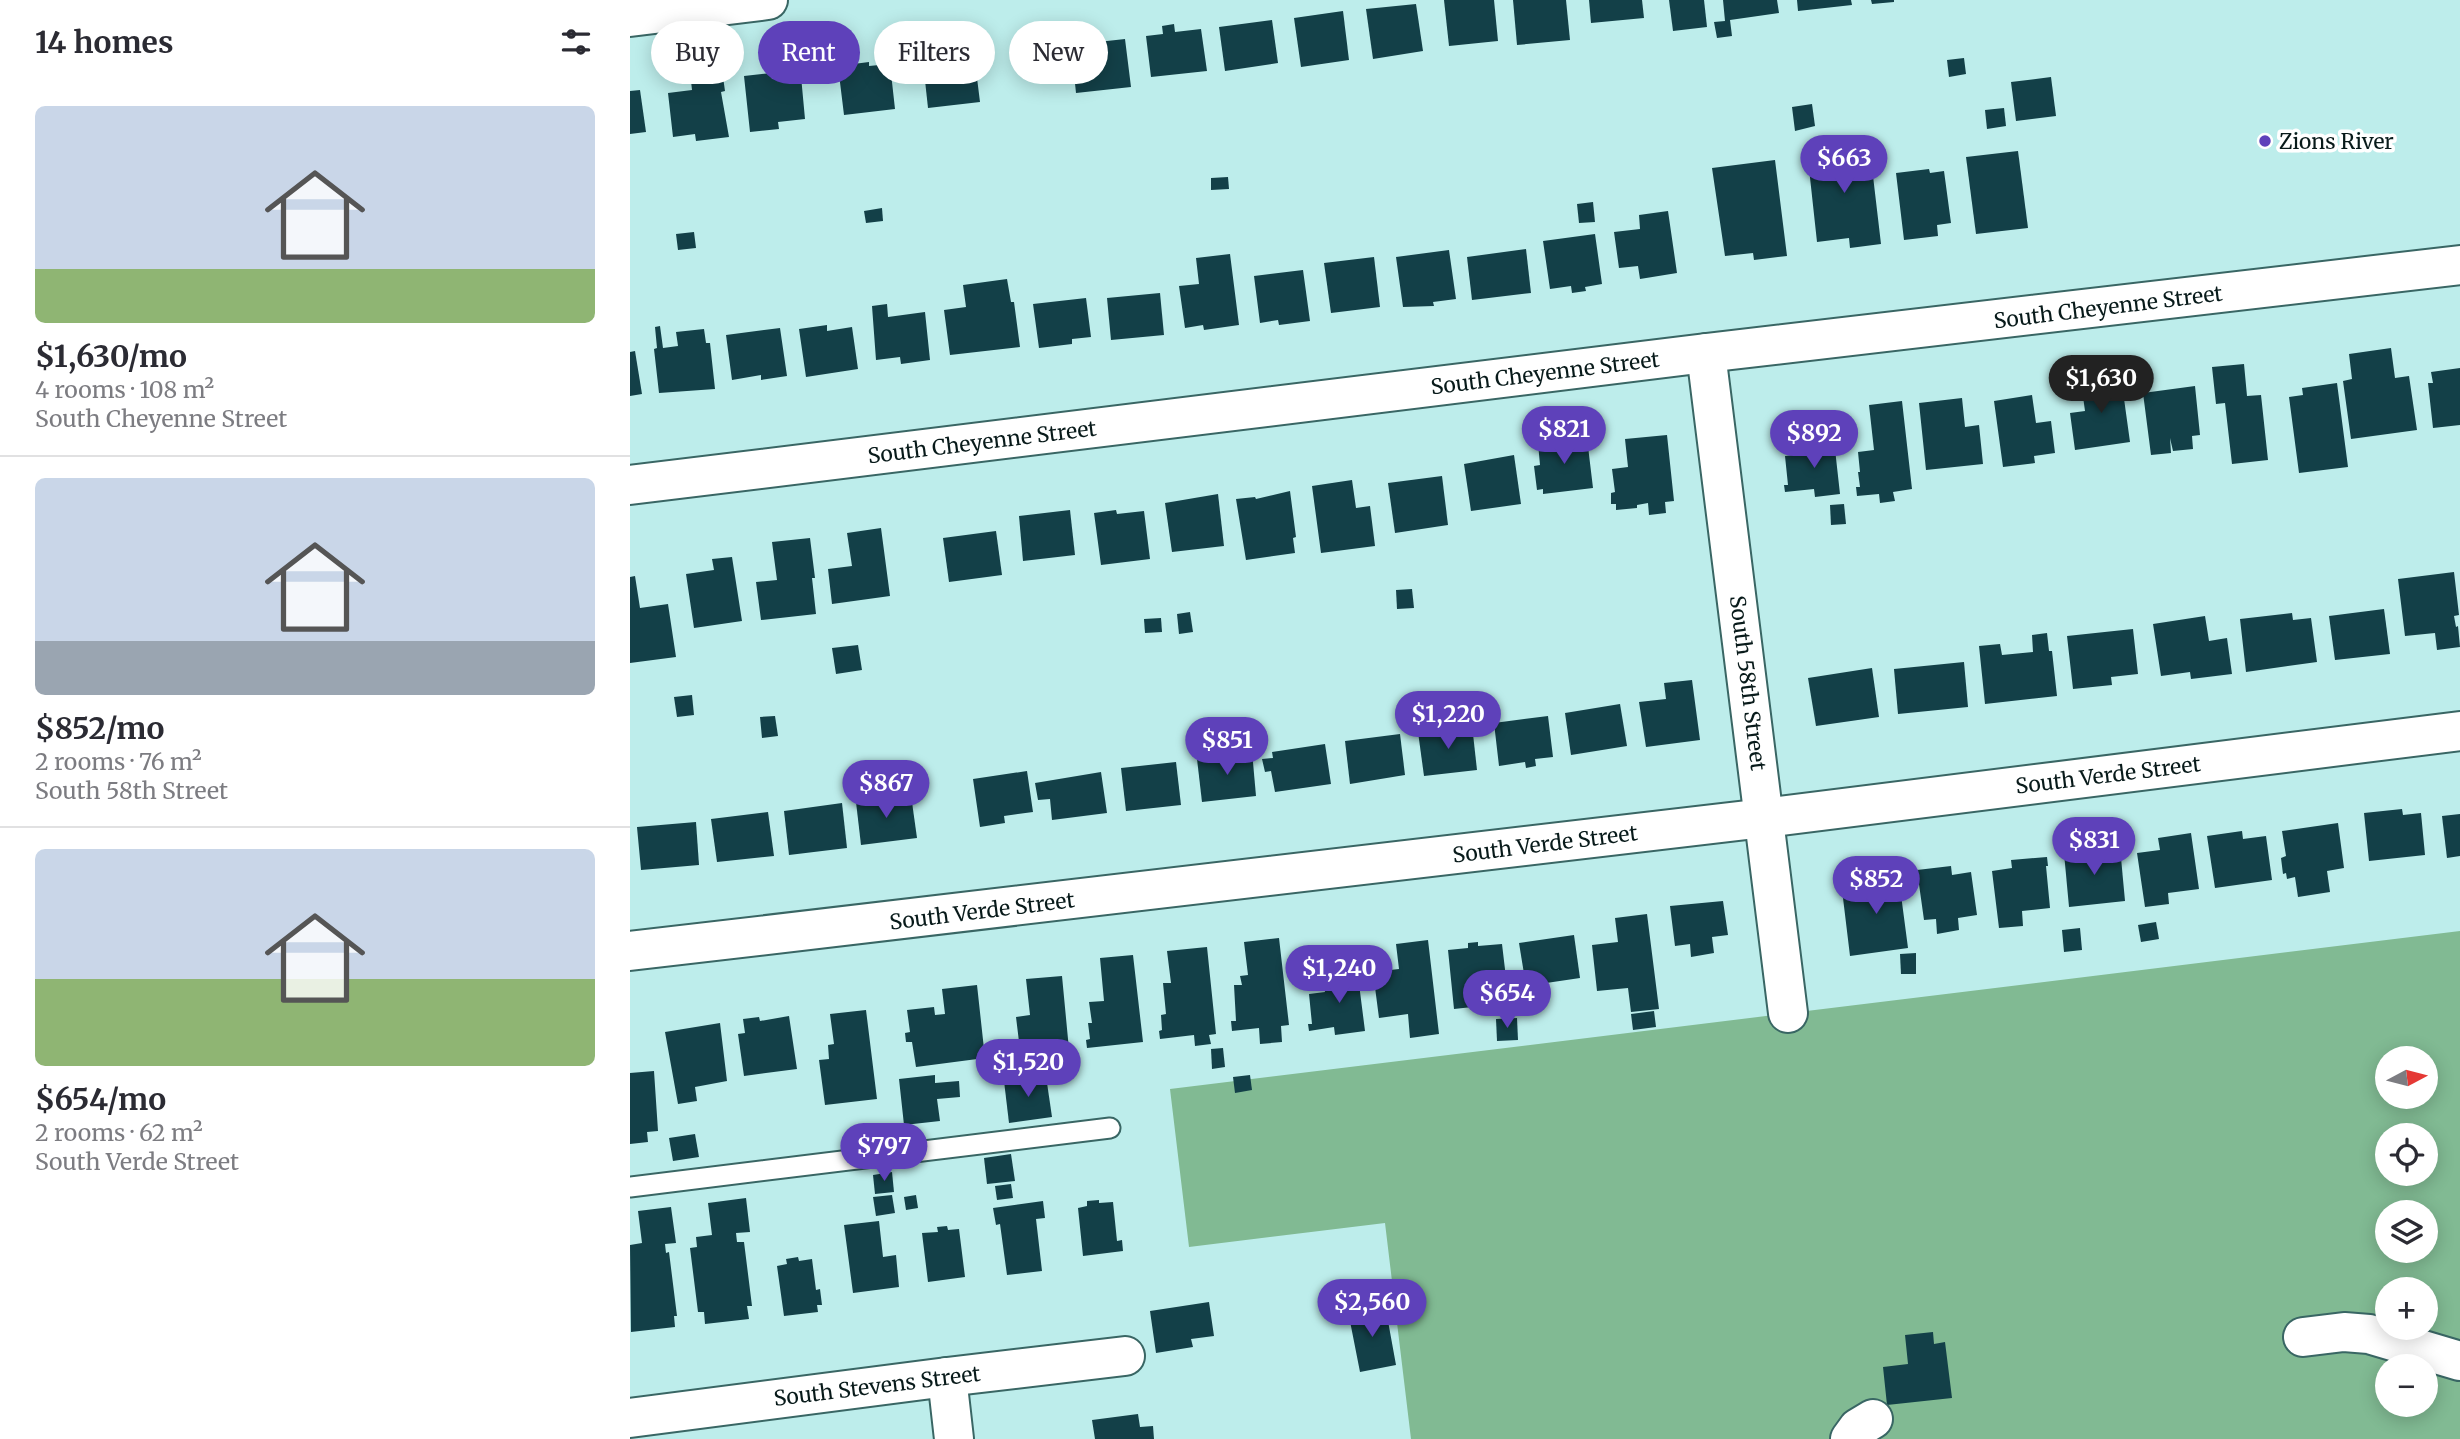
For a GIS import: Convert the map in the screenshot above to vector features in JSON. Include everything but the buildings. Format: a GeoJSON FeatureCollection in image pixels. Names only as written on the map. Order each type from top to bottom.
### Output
{"type":"FeatureCollection","features":[{"type":"Feature","properties":{"kind":"street"},"geometry":{"type":"LineString","coordinates":[[630,17],[768,0]]}},
{"type":"Feature","properties":{"kind":"street","name":"South Cheyenne Street"},"geometry":{"type":"LineString","coordinates":[[630,485],[2460,265]]}},
{"type":"Feature","properties":{"kind":"street","name":"South 58th Street"},"geometry":{"type":"LineString","coordinates":[[1706,354],[1788,1013]]}},
{"type":"Feature","properties":{"kind":"street","name":"South Verde Street"},"geometry":{"type":"LineString","coordinates":[[630,950],[1764,818],[2460,731]]}},
{"type":"Feature","properties":{"kind":"street"},"geometry":{"type":"LineString","coordinates":[[2304,1337],[2344,1332],[2369,1334],[2460,1361]]}},
{"type":"Feature","properties":{"kind":"street","name":"South Stevens Street"},"geometry":{"type":"LineString","coordinates":[[630,1418],[1125,1356]]}},
{"type":"Feature","properties":{"kind":"street"},"geometry":{"type":"LineString","coordinates":[[947,1377],[954,1439]]}},
{"type":"Feature","properties":{"kind":"lane"},"geometry":{"type":"LineString","coordinates":[[630,1187],[1110,1128]]}},
{"type":"Feature","properties":{"kind":"green space"},"geometry":{"type":"Polygon","coordinates":[[[2460,931],[2460,1439],[1411,1439],[1385,1223],[1189,1247],[1170,1089],[2460,931]]]}},
{"type":"Feature","properties":{"kind":"place","name":"Zions River"},"geometry":{"type":"Point","coordinates":[2265,141]}}]}
